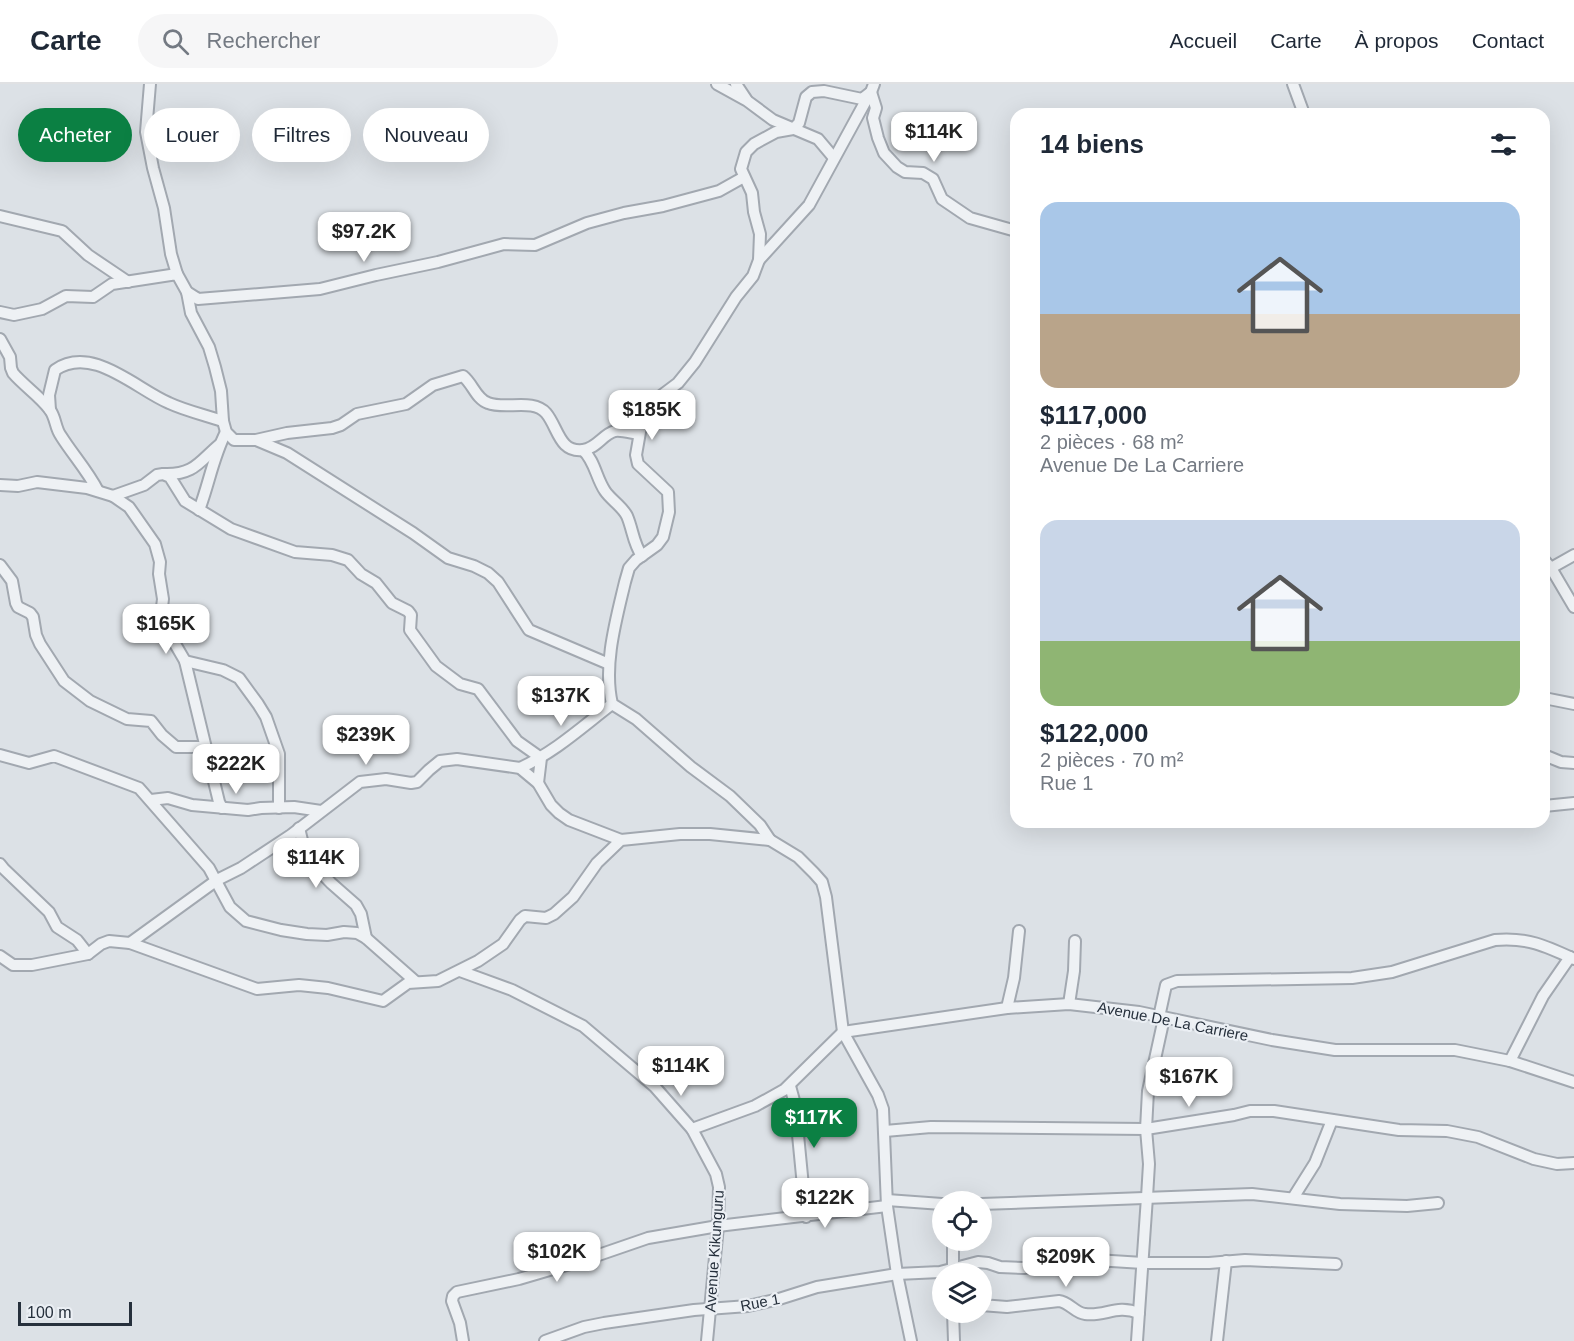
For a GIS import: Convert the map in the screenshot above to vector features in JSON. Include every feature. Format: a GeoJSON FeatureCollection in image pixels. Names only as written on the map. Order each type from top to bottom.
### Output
{"type":"FeatureCollection","features":[{"type":"Feature","properties":{"kind":"street"},"geometry":{"type":"LineString","coordinates":[[150,84],[146,132],[164,208],[171,254],[177,274],[187,292],[191,314],[209,346],[221,391],[224,427],[209,484],[199,510]]}},
{"type":"Feature","properties":{"kind":"street"},"geometry":{"type":"LineString","coordinates":[[717,84],[746,100],[773,120],[818,139],[834,158]]}},
{"type":"Feature","properties":{"kind":"street"},"geometry":{"type":"LineString","coordinates":[[736,84],[746,100]]}},
{"type":"Feature","properties":{"kind":"street"},"geometry":{"type":"LineString","coordinates":[[1293,84],[1302,108]]}},
{"type":"Feature","properties":{"kind":"street"},"geometry":{"type":"LineString","coordinates":[[872,88],[862,99],[824,91],[812,92],[806,97],[802,116],[793,129],[776,132],[754,144],[746,152],[742,161],[741,169],[752,193],[760,234],[759,260],[753,276],[736,297],[695,362],[678,383],[654,401],[643,415],[638,434],[636,455],[638,464],[664,486],[670,501],[663,537],[657,545],[629,568],[609,664],[609,692],[612,704],[636,719],[691,767],[730,796],[760,825],[770,840],[798,857],[822,882],[829,915],[843,1032],[878,1095],[883,1109],[887,1203],[897,1274],[911,1341]]}},
{"type":"Feature","properties":{"kind":"street"},"geometry":{"type":"LineString","coordinates":[[759,260],[809,205],[872,88]]}},
{"type":"Feature","properties":{"kind":"street"},"geometry":{"type":"LineString","coordinates":[[872,88],[876,108],[873,118],[878,138],[884,153],[897,167],[905,172],[923,173],[933,179],[942,199],[970,218],[1010,229]]}},
{"type":"Feature","properties":{"kind":"street"},"geometry":{"type":"LineString","coordinates":[[187,292],[198,299],[320,289],[375,274],[448,260],[504,244],[535,246],[587,223],[719,191],[744,177]]}},
{"type":"Feature","properties":{"kind":"street"},"geometry":{"type":"LineString","coordinates":[[0,216],[62,231],[88,255],[128,282]]}},
{"type":"Feature","properties":{"kind":"street"},"geometry":{"type":"LineString","coordinates":[[0,312],[14,315],[42,309],[66,296],[93,297],[108,286],[177,274]]}},
{"type":"Feature","properties":{"kind":"street"},"geometry":{"type":"LineString","coordinates":[[0,339],[10,357],[13,373],[50,410]]}},
{"type":"Feature","properties":{"kind":"street"},"geometry":{"type":"LineString","coordinates":[[98,491],[89,474],[59,434],[50,410],[49,395],[55,370],[64,363],[108,367],[135,385],[171,404],[224,427],[234,440],[256,440],[287,433],[332,428],[357,414],[406,404],[433,385],[463,376],[480,398],[487,403],[500,406],[530,406],[540,409],[546,414],[560,439],[570,448],[583,450],[597,445],[608,434],[616,431],[638,434]]}},
{"type":"Feature","properties":{"kind":"street"},"geometry":{"type":"LineString","coordinates":[[256,440],[302,462],[448,558],[488,573],[498,582],[530,630],[609,664]]}},
{"type":"Feature","properties":{"kind":"street"},"geometry":{"type":"LineString","coordinates":[[113,496],[144,485],[157,475],[189,471],[197,467],[219,445]]}},
{"type":"Feature","properties":{"kind":"street"},"geometry":{"type":"LineString","coordinates":[[583,450],[590,456],[603,489],[625,513],[632,537],[642,556]]}},
{"type":"Feature","properties":{"kind":"street"},"geometry":{"type":"LineString","coordinates":[[163,474],[170,477],[185,501],[231,529],[295,552],[332,555],[348,560],[361,574],[376,583],[392,603],[408,611],[411,615],[410,630],[436,666],[460,684],[478,689],[517,741],[541,758]]}},
{"type":"Feature","properties":{"kind":"street"},"geometry":{"type":"LineString","coordinates":[[0,485],[11,486],[37,482],[98,491],[113,496],[133,511],[155,544],[160,562],[159,574],[163,599],[161,615],[185,661],[222,808]]}},
{"type":"Feature","properties":{"kind":"street"},"geometry":{"type":"LineString","coordinates":[[1550,563],[1574,555]]}},
{"type":"Feature","properties":{"kind":"street"},"geometry":{"type":"LineString","coordinates":[[0,565],[12,581],[18,607],[33,617],[39,644],[64,681],[90,701],[121,717],[152,721],[162,735],[176,747],[206,747]]}},
{"type":"Feature","properties":{"kind":"street"},"geometry":{"type":"LineString","coordinates":[[1550,569],[1574,607]]}},
{"type":"Feature","properties":{"kind":"street"},"geometry":{"type":"LineString","coordinates":[[185,661],[223,670],[239,678],[258,704],[266,717],[279,754],[279,808]]}},
{"type":"Feature","properties":{"kind":"street"},"geometry":{"type":"LineString","coordinates":[[1550,699],[1574,704]]}},
{"type":"Feature","properties":{"kind":"street"},"geometry":{"type":"LineString","coordinates":[[520,768],[558,747],[612,704]]}},
{"type":"Feature","properties":{"kind":"street"},"geometry":{"type":"LineString","coordinates":[[0,755],[29,763],[54,756],[130,783],[151,800],[209,868],[230,908],[246,921],[307,934],[357,933],[366,938],[416,982]]}},
{"type":"Feature","properties":{"kind":"street"},"geometry":{"type":"LineString","coordinates":[[1550,757],[1561,762],[1574,763]]}},
{"type":"Feature","properties":{"kind":"street"},"geometry":{"type":"LineString","coordinates":[[538,783],[541,758]]}},
{"type":"Feature","properties":{"kind":"street"},"geometry":{"type":"LineString","coordinates":[[130,943],[217,880],[242,868],[360,782],[386,779],[417,782],[440,761],[457,759],[520,768],[538,783],[551,805],[559,813],[569,820],[621,840],[680,834],[710,834],[770,840]]}},
{"type":"Feature","properties":{"kind":"street"},"geometry":{"type":"LineString","coordinates":[[151,800],[168,798],[192,805],[248,810],[294,807],[321,811]]}},
{"type":"Feature","properties":{"kind":"street"},"geometry":{"type":"LineString","coordinates":[[1550,805],[1574,803]]}},
{"type":"Feature","properties":{"kind":"street"},"geometry":{"type":"LineString","coordinates":[[299,828],[306,857],[356,905],[361,914],[366,938]]}},
{"type":"Feature","properties":{"kind":"street"},"geometry":{"type":"LineString","coordinates":[[0,956],[13,965],[20,966],[88,954],[101,944],[119,941],[257,989],[299,985],[328,988],[382,1001],[408,983],[438,981],[460,971],[503,944],[525,916],[546,918],[554,914],[573,897],[597,863],[621,840]]}},
{"type":"Feature","properties":{"kind":"street"},"geometry":{"type":"LineString","coordinates":[[0,864],[49,912],[57,927],[77,940],[88,954]]}},
{"type":"Feature","properties":{"kind":"street"},"geometry":{"type":"LineString","coordinates":[[1008,1008],[1019,932]]}},
{"type":"Feature","properties":{"kind":"street"},"geometry":{"type":"LineString","coordinates":[[1137,1341],[1149,1164],[1146,1129],[1148,1091],[1166,985],[1177,981],[1352,978],[1392,972],[1495,940],[1512,938],[1527,940],[1572,958],[1543,996],[1510,1061]]}},
{"type":"Feature","properties":{"kind":"street"},"geometry":{"type":"LineString","coordinates":[[1069,1004],[1074,971],[1075,940]]}},
{"type":"Feature","properties":{"kind":"street","name":"Avenue Kikunguru"},"geometry":{"type":"LineString","coordinates":[[460,971],[512,990],[583,1026],[655,1087],[692,1130],[716,1174],[719,1187],[718,1226],[707,1341]]}},
{"type":"Feature","properties":{"kind":"street","name":"Avenue De La Carriere"},"geometry":{"type":"LineString","coordinates":[[843,1032],[1008,1008],[1069,1004],[1105,1006],[1272,1040],[1335,1050],[1455,1050],[1510,1061],[1574,1082]]}},
{"type":"Feature","properties":{"kind":"street"},"geometry":{"type":"LineString","coordinates":[[692,1130],[755,1106],[790,1086],[843,1032]]}},
{"type":"Feature","properties":{"kind":"street"},"geometry":{"type":"LineString","coordinates":[[790,1086],[795,1104],[806,1217]]}},
{"type":"Feature","properties":{"kind":"street"},"geometry":{"type":"LineString","coordinates":[[885,1131],[931,1127],[1146,1129],[1250,1111],[1298,1114],[1399,1130],[1447,1131],[1478,1137],[1534,1159],[1557,1164],[1574,1163]]}},
{"type":"Feature","properties":{"kind":"street"},"geometry":{"type":"LineString","coordinates":[[1293,1198],[1316,1162],[1332,1120]]}},
{"type":"Feature","properties":{"kind":"street"},"geometry":{"type":"LineString","coordinates":[[992,1204],[1252,1194],[1340,1204],[1407,1206],[1438,1203]]}},
{"type":"Feature","properties":{"kind":"street"},"geometry":{"type":"LineString","coordinates":[[463,1341],[452,1301],[457,1292],[519,1279],[648,1238],[718,1226],[806,1217],[887,1203],[932,1204]]}},
{"type":"Feature","properties":{"kind":"street","name":"Rue 1"},"geometry":{"type":"LineString","coordinates":[[992,1265],[1024,1268],[1080,1259],[1143,1263],[1226,1261],[1336,1264]]}},
{"type":"Feature","properties":{"kind":"street"},"geometry":{"type":"LineString","coordinates":[[1217,1341],[1226,1261]]}},
{"type":"Feature","properties":{"kind":"street","name":"Rue 1"},"geometry":{"type":"LineString","coordinates":[[549,1340],[604,1323],[748,1306],[817,1287],[897,1274],[932,1272]]}},
{"type":"Feature","properties":{"kind":"street"},"geometry":{"type":"LineString","coordinates":[[992,1306],[1007,1307],[1059,1301],[1066,1302],[1078,1312],[1085,1314],[1115,1309],[1139,1313]]}},
{"type":"Feature","properties":{"kind":"street"},"geometry":{"type":"LineString","coordinates":[[953,1323],[954,1341]]}}]}
